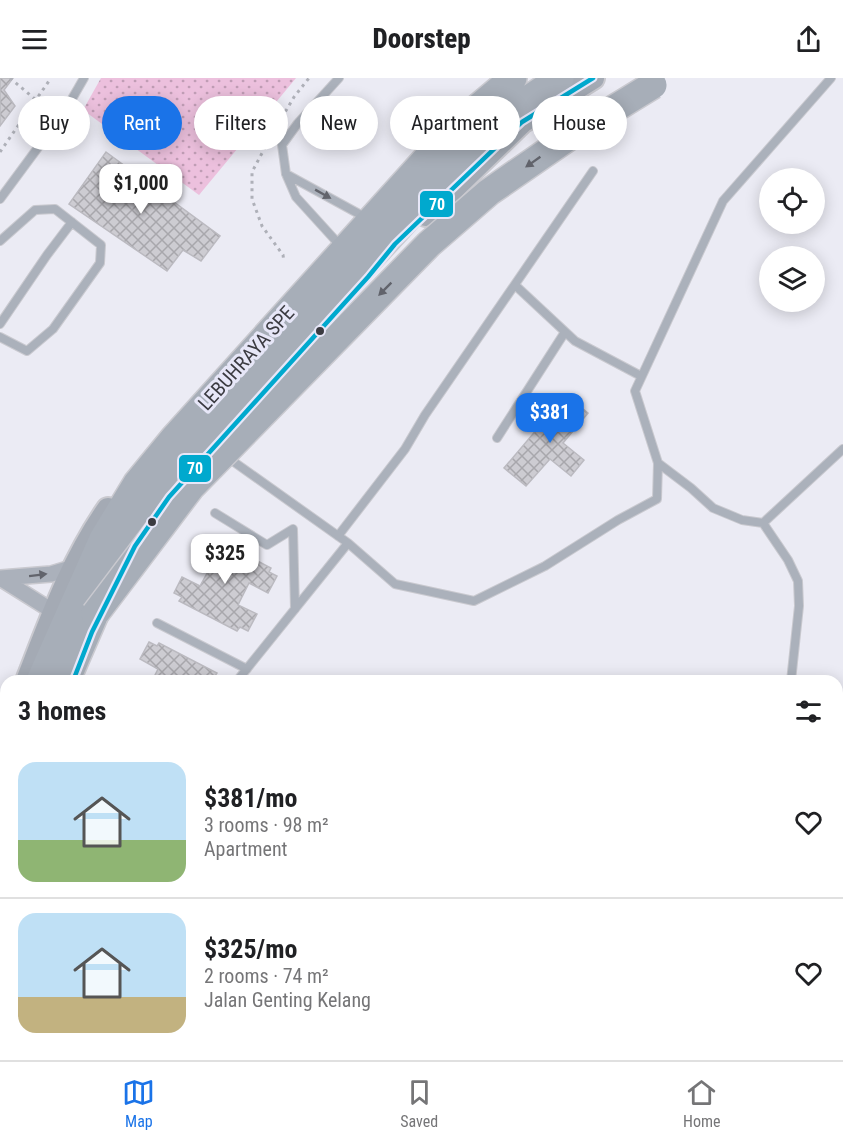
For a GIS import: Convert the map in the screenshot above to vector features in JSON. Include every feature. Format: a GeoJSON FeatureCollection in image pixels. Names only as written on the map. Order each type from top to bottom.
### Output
{"type":"FeatureCollection","features":[{"type":"Feature","properties":{"kind":"highway","name":"LEBUHRAYA SPE"},"geometry":{"type":"LineString","coordinates":[[43,675],[103,539],[137,483],[174,438],[456,126],[513,78]]}},
{"type":"Feature","properties":{"kind":"highway","name":"LEBUHRAYA SPE"},"geometry":{"type":"LineString","coordinates":[[69,675],[135,532],[192,450],[469,151],[509,112],[560,78]]}},
{"type":"Feature","properties":{"kind":"highway"},"geometry":{"type":"LineString","coordinates":[[95,614],[191,487],[429,244],[499,186],[573,134],[660,82]]}},
{"type":"Feature","properties":{"kind":"main road"},"geometry":{"type":"LineString","coordinates":[[29,675],[54,612],[88,538],[131,476],[336,241],[500,78]]}},
{"type":"Feature","properties":{"kind":"main road"},"geometry":{"type":"LineString","coordinates":[[75,675],[92,632],[135,546],[169,497],[395,244],[522,122],[593,78]]}},
{"type":"Feature","properties":{"kind":"street"},"geometry":{"type":"LineString","coordinates":[[1,578],[51,574],[74,567]]}},
{"type":"Feature","properties":{"kind":"street"},"geometry":{"type":"LineString","coordinates":[[1,578],[54,612]]}},
{"type":"Feature","properties":{"kind":"lane"},"geometry":{"type":"LineString","coordinates":[[0,199],[65,111],[84,78]]}},
{"type":"Feature","properties":{"kind":"lane"},"geometry":{"type":"LineString","coordinates":[[336,241],[296,197],[286,174],[282,145],[298,123],[339,78]]}},
{"type":"Feature","properties":{"kind":"lane"},"geometry":{"type":"LineString","coordinates":[[213,447],[348,543],[395,584],[474,601],[545,566],[618,520],[657,499],[658,463],[635,391],[641,376],[723,201],[831,78]]}},
{"type":"Feature","properties":{"kind":"lane"},"geometry":{"type":"LineString","coordinates":[[338,536],[405,450],[425,415],[593,171]]}},
{"type":"Feature","properties":{"kind":"lane"},"geometry":{"type":"LineString","coordinates":[[286,174],[361,215]]}},
{"type":"Feature","properties":{"kind":"lane"},"geometry":{"type":"LineString","coordinates":[[0,241],[36,210],[55,210],[101,245],[100,262],[53,328],[27,351],[0,337]]}},
{"type":"Feature","properties":{"kind":"lane"},"geometry":{"type":"LineString","coordinates":[[0,324],[72,222]]}},
{"type":"Feature","properties":{"kind":"lane"},"geometry":{"type":"LineString","coordinates":[[516,286],[575,341],[641,376]]}},
{"type":"Feature","properties":{"kind":"lane"},"geometry":{"type":"LineString","coordinates":[[497,438],[565,332]]}},
{"type":"Feature","properties":{"kind":"lane"},"geometry":{"type":"LineString","coordinates":[[763,523],[843,449]]}},
{"type":"Feature","properties":{"kind":"lane"},"geometry":{"type":"LineString","coordinates":[[658,463],[713,508],[741,520],[763,523],[788,560],[798,581],[799,606],[792,675]]}},
{"type":"Feature","properties":{"kind":"lane"},"geometry":{"type":"LineString","coordinates":[[215,513],[267,545],[293,529],[295,609]]}},
{"type":"Feature","properties":{"kind":"lane"},"geometry":{"type":"LineString","coordinates":[[242,675],[348,543]]}},
{"type":"Feature","properties":{"kind":"lane"},"geometry":{"type":"LineString","coordinates":[[157,623],[247,669]]}},
{"type":"Feature","properties":{"kind":"path"},"geometry":{"type":"LineString","coordinates":[[10,78],[31,96]]}},
{"type":"Feature","properties":{"kind":"path"},"geometry":{"type":"LineString","coordinates":[[39,96],[51,78]]}},
{"type":"Feature","properties":{"kind":"path"},"geometry":{"type":"LineString","coordinates":[[0,152],[18,126]]}},
{"type":"Feature","properties":{"kind":"shaded area"},"geometry":{"type":"Polygon","coordinates":[[[101,78],[296,78],[281,96],[194,96],[194,150],[236,150],[199,195],[138,150],[182,150],[182,96],[102,96],[102,124],[90,115],[90,98],[101,78]]]}},
{"type":"Feature","properties":{"kind":"building"},"geometry":{"type":"Polygon","coordinates":[[[0,78],[13,78],[4,90],[15,106],[0,126],[0,78]]]}},
{"type":"Feature","properties":{"kind":"building"},"geometry":{"type":"Polygon","coordinates":[[[106,152],[220,236],[201,261],[183,250],[167,271],[69,204],[106,152]]]}},
{"type":"Feature","properties":{"kind":"building"},"geometry":{"type":"Polygon","coordinates":[[[566,395],[588,413],[563,443],[584,460],[571,476],[550,459],[526,486],[504,468],[566,395]]]}},
{"type":"Feature","properties":{"kind":"building"},"geometry":{"type":"Polygon","coordinates":[[[203,538],[211,542],[213,538],[271,568],[269,572],[277,576],[268,593],[249,583],[238,605],[257,614],[248,631],[240,627],[237,631],[179,601],[182,597],[174,593],[182,577],[200,586],[212,564],[194,555],[203,538]]]}},
{"type":"Feature","properties":{"kind":"building"},"geometry":{"type":"Polygon","coordinates":[[[149,642],[157,646],[159,643],[217,673],[216,675],[155,675],[158,669],[140,659],[149,642]]]}},
{"type":"Feature","properties":{"kind":"transit line","name":"70"},"geometry":{"type":"LineString","coordinates":[[75,675],[92,632],[135,546],[169,497],[368,277],[395,244],[522,122],[593,78]]}}]}
